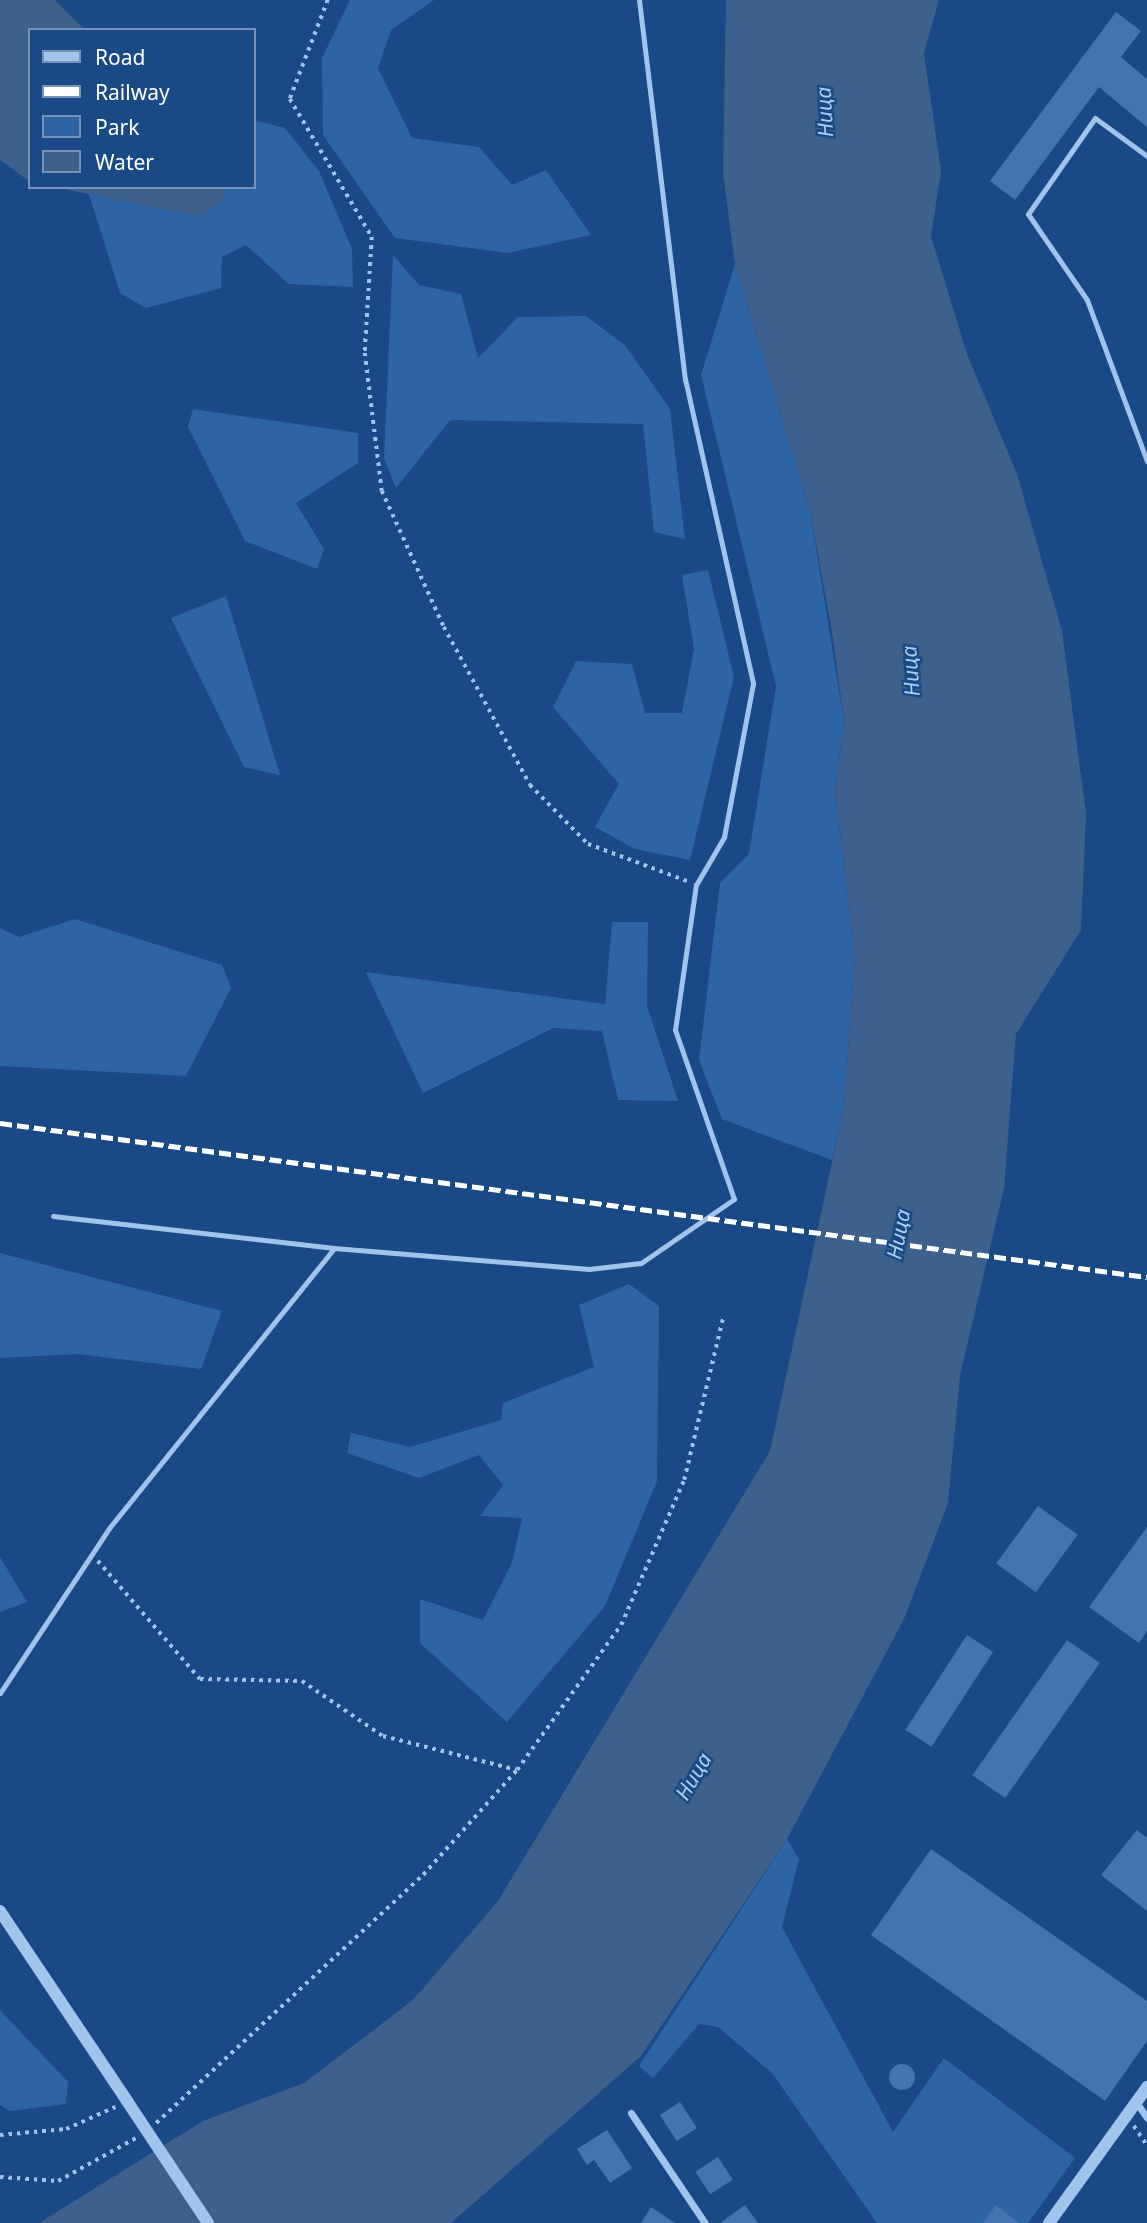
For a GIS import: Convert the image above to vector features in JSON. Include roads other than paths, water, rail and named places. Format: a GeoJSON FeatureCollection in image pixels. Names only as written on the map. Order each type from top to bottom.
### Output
{"type":"FeatureCollection","features":[{"type":"Feature","properties":{"kind":"street"},"geometry":{"type":"LineString","coordinates":[[0,1911],[208,2223]]}},
{"type":"Feature","properties":{"kind":"street"},"geometry":{"type":"LineString","coordinates":[[1049,2223],[1147,2087]]}},
{"type":"Feature","properties":{"kind":"street"},"geometry":{"type":"LineString","coordinates":[[1136,2102],[1147,2118]]}},
{"type":"Feature","properties":{"kind":"street"},"geometry":{"type":"LineString","coordinates":[[631,2113],[703,2222]]}},
{"type":"Feature","properties":{"kind":"lane"},"geometry":{"type":"LineString","coordinates":[[53,1216],[334,1248],[589,1269],[641,1263],[734,1199],[675,1030],[696,884],[724,837],[753,683],[685,380],[639,0]]}},
{"type":"Feature","properties":{"kind":"lane"},"geometry":{"type":"LineString","coordinates":[[1147,156],[1095,118],[1028,214],[1087,300],[1147,461]]}},
{"type":"Feature","properties":{"kind":"lane"},"geometry":{"type":"LineString","coordinates":[[0,1693],[92,1554],[334,1248]]}},
{"type":"Feature","properties":{"kind":"water"},"geometry":{"type":"Polygon","coordinates":[[[0,0],[55,0],[83,28],[28,28],[28,181],[0,160],[0,0]]]}},
{"type":"Feature","properties":{"kind":"water","name":"Ница"},"geometry":{"type":"Polygon","coordinates":[[[726,0],[939,0],[924,53],[941,171],[931,236],[967,354],[1017,474],[1062,631],[1086,814],[1081,930],[1016,1034],[1004,1188],[960,1376],[948,1503],[904,1619],[787,1839],[641,2056],[451,2223],[39,2223],[203,2121],[304,2083],[413,2000],[498,1901],[770,1451],[844,1106],[855,956],[835,792],[844,721],[832,632],[810,511],[735,264],[723,173],[726,0]]]}},
{"type":"Feature","properties":{"kind":"water"},"geometry":{"type":"Polygon","coordinates":[[[64,189],[226,189],[223,200],[201,217],[64,189]]]}},
{"type":"Feature","properties":{"kind":"railway"},"geometry":{"type":"LineString","coordinates":[[0,1123],[1147,1277]]}}]}
